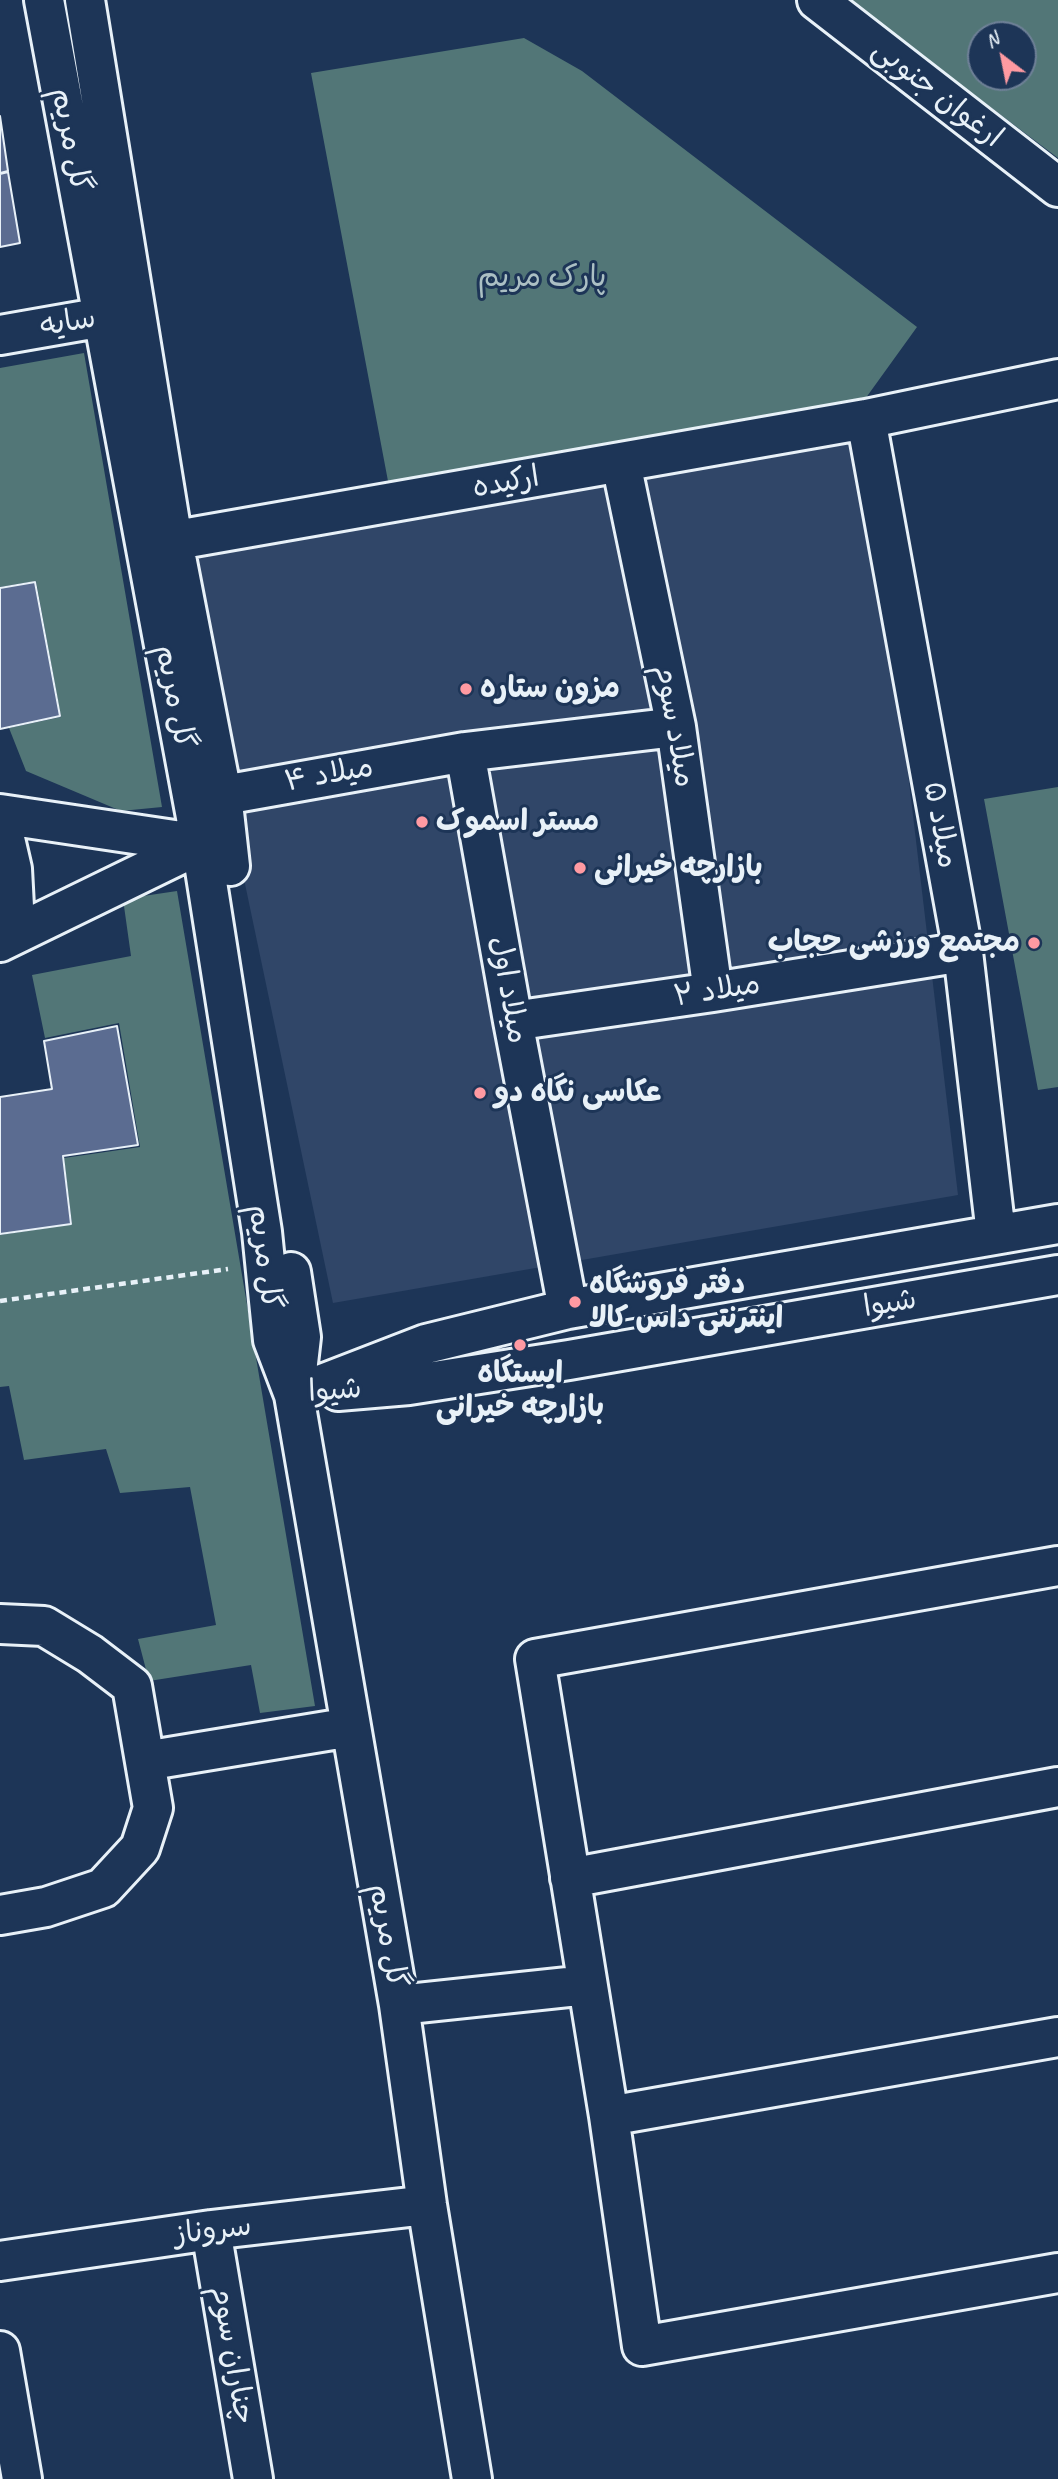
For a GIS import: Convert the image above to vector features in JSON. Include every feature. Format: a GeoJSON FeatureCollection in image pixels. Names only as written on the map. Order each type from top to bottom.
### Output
{"type":"FeatureCollection","features":[{"type":"Feature","properties":{"kind":"street","name":"گل مریم"},"geometry":{"type":"LineString","coordinates":[[44,0],[119,315],[208,797],[274,1340],[294,1395],[399,2005],[427,2205],[472,2479]]}},
{"type":"Feature","properties":{"kind":"street","name":"گل مریم"},"geometry":{"type":"LineString","coordinates":[[85,0],[119,315]]}},
{"type":"Feature","properties":{"kind":"street","name":"ارغوان جنوبی"},"geometry":{"type":"LineString","coordinates":[[817,0],[1058,187]]}},
{"type":"Feature","properties":{"kind":"street","name":"سایه"},"geometry":{"type":"LineString","coordinates":[[0,335],[119,315]]}},
{"type":"Feature","properties":{"kind":"street","name":"ارکیده"},"geometry":{"type":"LineString","coordinates":[[160,543],[866,419],[1058,379]]}},
{"type":"Feature","properties":{"kind":"street","name":"میلاد ۵"},"geometry":{"type":"LineString","coordinates":[[866,419],[963,952],[996,1234]]}},
{"type":"Feature","properties":{"kind":"street","name":"میلاد سوم"},"geometry":{"type":"LineString","coordinates":[[621,463],[677,727],[713,992]]}},
{"type":"Feature","properties":{"kind":"street","name":"میلاد ۴"},"geometry":{"type":"LineString","coordinates":[[208,797],[466,751],[677,727]]}},
{"type":"Feature","properties":{"kind":"street","name":"میلاد اول"},"geometry":{"type":"LineString","coordinates":[[466,751],[513,1021],[568,1310]]}},
{"type":"Feature","properties":{"kind":"street"},"geometry":{"type":"LineString","coordinates":[[0,816],[214,842],[0,942],[14,907],[12,869],[0,816]]}},
{"type":"Feature","properties":{"kind":"street","name":"گل مریم"},"geometry":{"type":"LineString","coordinates":[[214,842],[301,1337],[294,1395]]}},
{"type":"Feature","properties":{"kind":"street","name":"میلاد ۲"},"geometry":{"type":"LineString","coordinates":[[513,1021],[963,952]]}},
{"type":"Feature","properties":{"kind":"street","name":"شیوا"},"geometry":{"type":"LineString","coordinates":[[294,1395],[426,1344],[568,1310],[1058,1224]]}},
{"type":"Feature","properties":{"kind":"street","name":"شیوا"},"geometry":{"type":"LineString","coordinates":[[294,1395],[409,1385],[569,1360],[1058,1275]]}},
{"type":"Feature","properties":{"kind":"street"},"geometry":{"type":"LineString","coordinates":[[1058,1566],[534,1659],[609,2116],[642,2346],[1058,2273]]}},
{"type":"Feature","properties":{"kind":"street"},"geometry":{"type":"LineString","coordinates":[[0,1624],[44,1626],[90,1654],[132,1686],[153,1808],[140,1848],[103,1888],[46,1907],[0,1915]]}},
{"type":"Feature","properties":{"kind":"street"},"geometry":{"type":"LineString","coordinates":[[145,1761],[351,1727]]}},
{"type":"Feature","properties":{"kind":"street"},"geometry":{"type":"LineString","coordinates":[[570,1878],[1058,1787]]}},
{"type":"Feature","properties":{"kind":"street"},"geometry":{"type":"LineString","coordinates":[[399,2005],[587,1984]]}},
{"type":"Feature","properties":{"kind":"street"},"geometry":{"type":"LineString","coordinates":[[609,2116],[1058,2038]]}},
{"type":"Feature","properties":{"kind":"street","name":"سروناز"},"geometry":{"type":"LineString","coordinates":[[0,2261],[211,2230],[427,2205]]}},
{"type":"Feature","properties":{"kind":"street","name":"چناران سوم"},"geometry":{"type":"LineString","coordinates":[[211,2230],[253,2479]]}},
{"type":"Feature","properties":{"kind":"street"},"geometry":{"type":"LineString","coordinates":[[0,2351],[22,2479]]}},
{"type":"Feature","properties":{"kind":"path"},"geometry":{"type":"LineString","coordinates":[[0,1301],[265,1264]]}},
{"type":"Feature","properties":{"kind":"shaded area","name":"بازارچه خیرانی"},"geometry":{"type":"Polygon","coordinates":[[[866,419],[958,1195],[333,1303],[173,541],[866,419]]]}},
{"type":"Feature","properties":{"kind":"green space"},"geometry":{"type":"Polygon","coordinates":[[[850,0],[1058,0],[1058,158],[970,91],[1037,91],[1037,21],[967,21],[967,89],[850,0]]]}},
{"type":"Feature","properties":{"kind":"green space","name":"پارک مریم"},"geometry":{"type":"Polygon","coordinates":[[[524,38],[582,71],[917,327],[855,413],[391,497],[311,73],[524,38]]]}},
{"type":"Feature","properties":{"kind":"green space"},"geometry":{"type":"Polygon","coordinates":[[[84,353],[162,807],[121,811],[26,771],[9,728],[61,717],[36,581],[0,587],[0,368],[84,353]]]}},
{"type":"Feature","properties":{"kind":"green space","name":"مجتمع ورزشی حجاب"},"geometry":{"type":"Polygon","coordinates":[[[1058,787],[1058,1087],[1038,1090],[984,799],[1058,787]]]}},
{"type":"Feature","properties":{"kind":"green space"},"geometry":{"type":"Polygon","coordinates":[[[177,891],[315,1706],[260,1713],[251,1665],[149,1681],[138,1639],[216,1625],[190,1487],[120,1493],[106,1449],[24,1460],[9,1386],[0,1387],[0,1235],[72,1224],[64,1158],[140,1147],[119,1023],[45,1038],[32,975],[131,956],[123,899],[177,891]]]}},
{"type":"Feature","properties":{"kind":"building"},"geometry":{"type":"Polygon","coordinates":[[[0,116],[8,171],[0,173],[0,116]]]}},
{"type":"Feature","properties":{"kind":"building"},"geometry":{"type":"Polygon","coordinates":[[[8,172],[20,243],[0,247],[0,174],[8,172]]]}},
{"type":"Feature","properties":{"kind":"building"},"geometry":{"type":"Polygon","coordinates":[[[35,582],[60,716],[0,729],[0,588],[35,582]]]}},
{"type":"Feature","properties":{"kind":"building"},"geometry":{"type":"Polygon","coordinates":[[[117,1026],[138,1145],[63,1156],[71,1224],[0,1234],[0,1097],[52,1089],[44,1041],[117,1026]]]}},
{"type":"Feature","properties":{"kind":"place","name":"مزون ستاره"},"geometry":{"type":"Point","coordinates":[466,689]}},
{"type":"Feature","properties":{"kind":"place","name":"مستر اسموک"},"geometry":{"type":"Point","coordinates":[422,822]}},
{"type":"Feature","properties":{"kind":"place","name":"بازارچه خیرانی"},"geometry":{"type":"Point","coordinates":[580,868]}},
{"type":"Feature","properties":{"kind":"place","name":"مجتمع ورزشی حجاب"},"geometry":{"type":"Point","coordinates":[1034,943]}},
{"type":"Feature","properties":{"kind":"place","name":"عکاسی نگاه دو"},"geometry":{"type":"Point","coordinates":[480,1093]}},
{"type":"Feature","properties":{"kind":"place","name":"دفتر فروشگاه اینترنتی داس کالا"},"geometry":{"type":"Point","coordinates":[575,1302]}},
{"type":"Feature","properties":{"kind":"place","name":"ایستگاه بازارچه خیرانی"},"geometry":{"type":"Point","coordinates":[520,1345]}}]}
